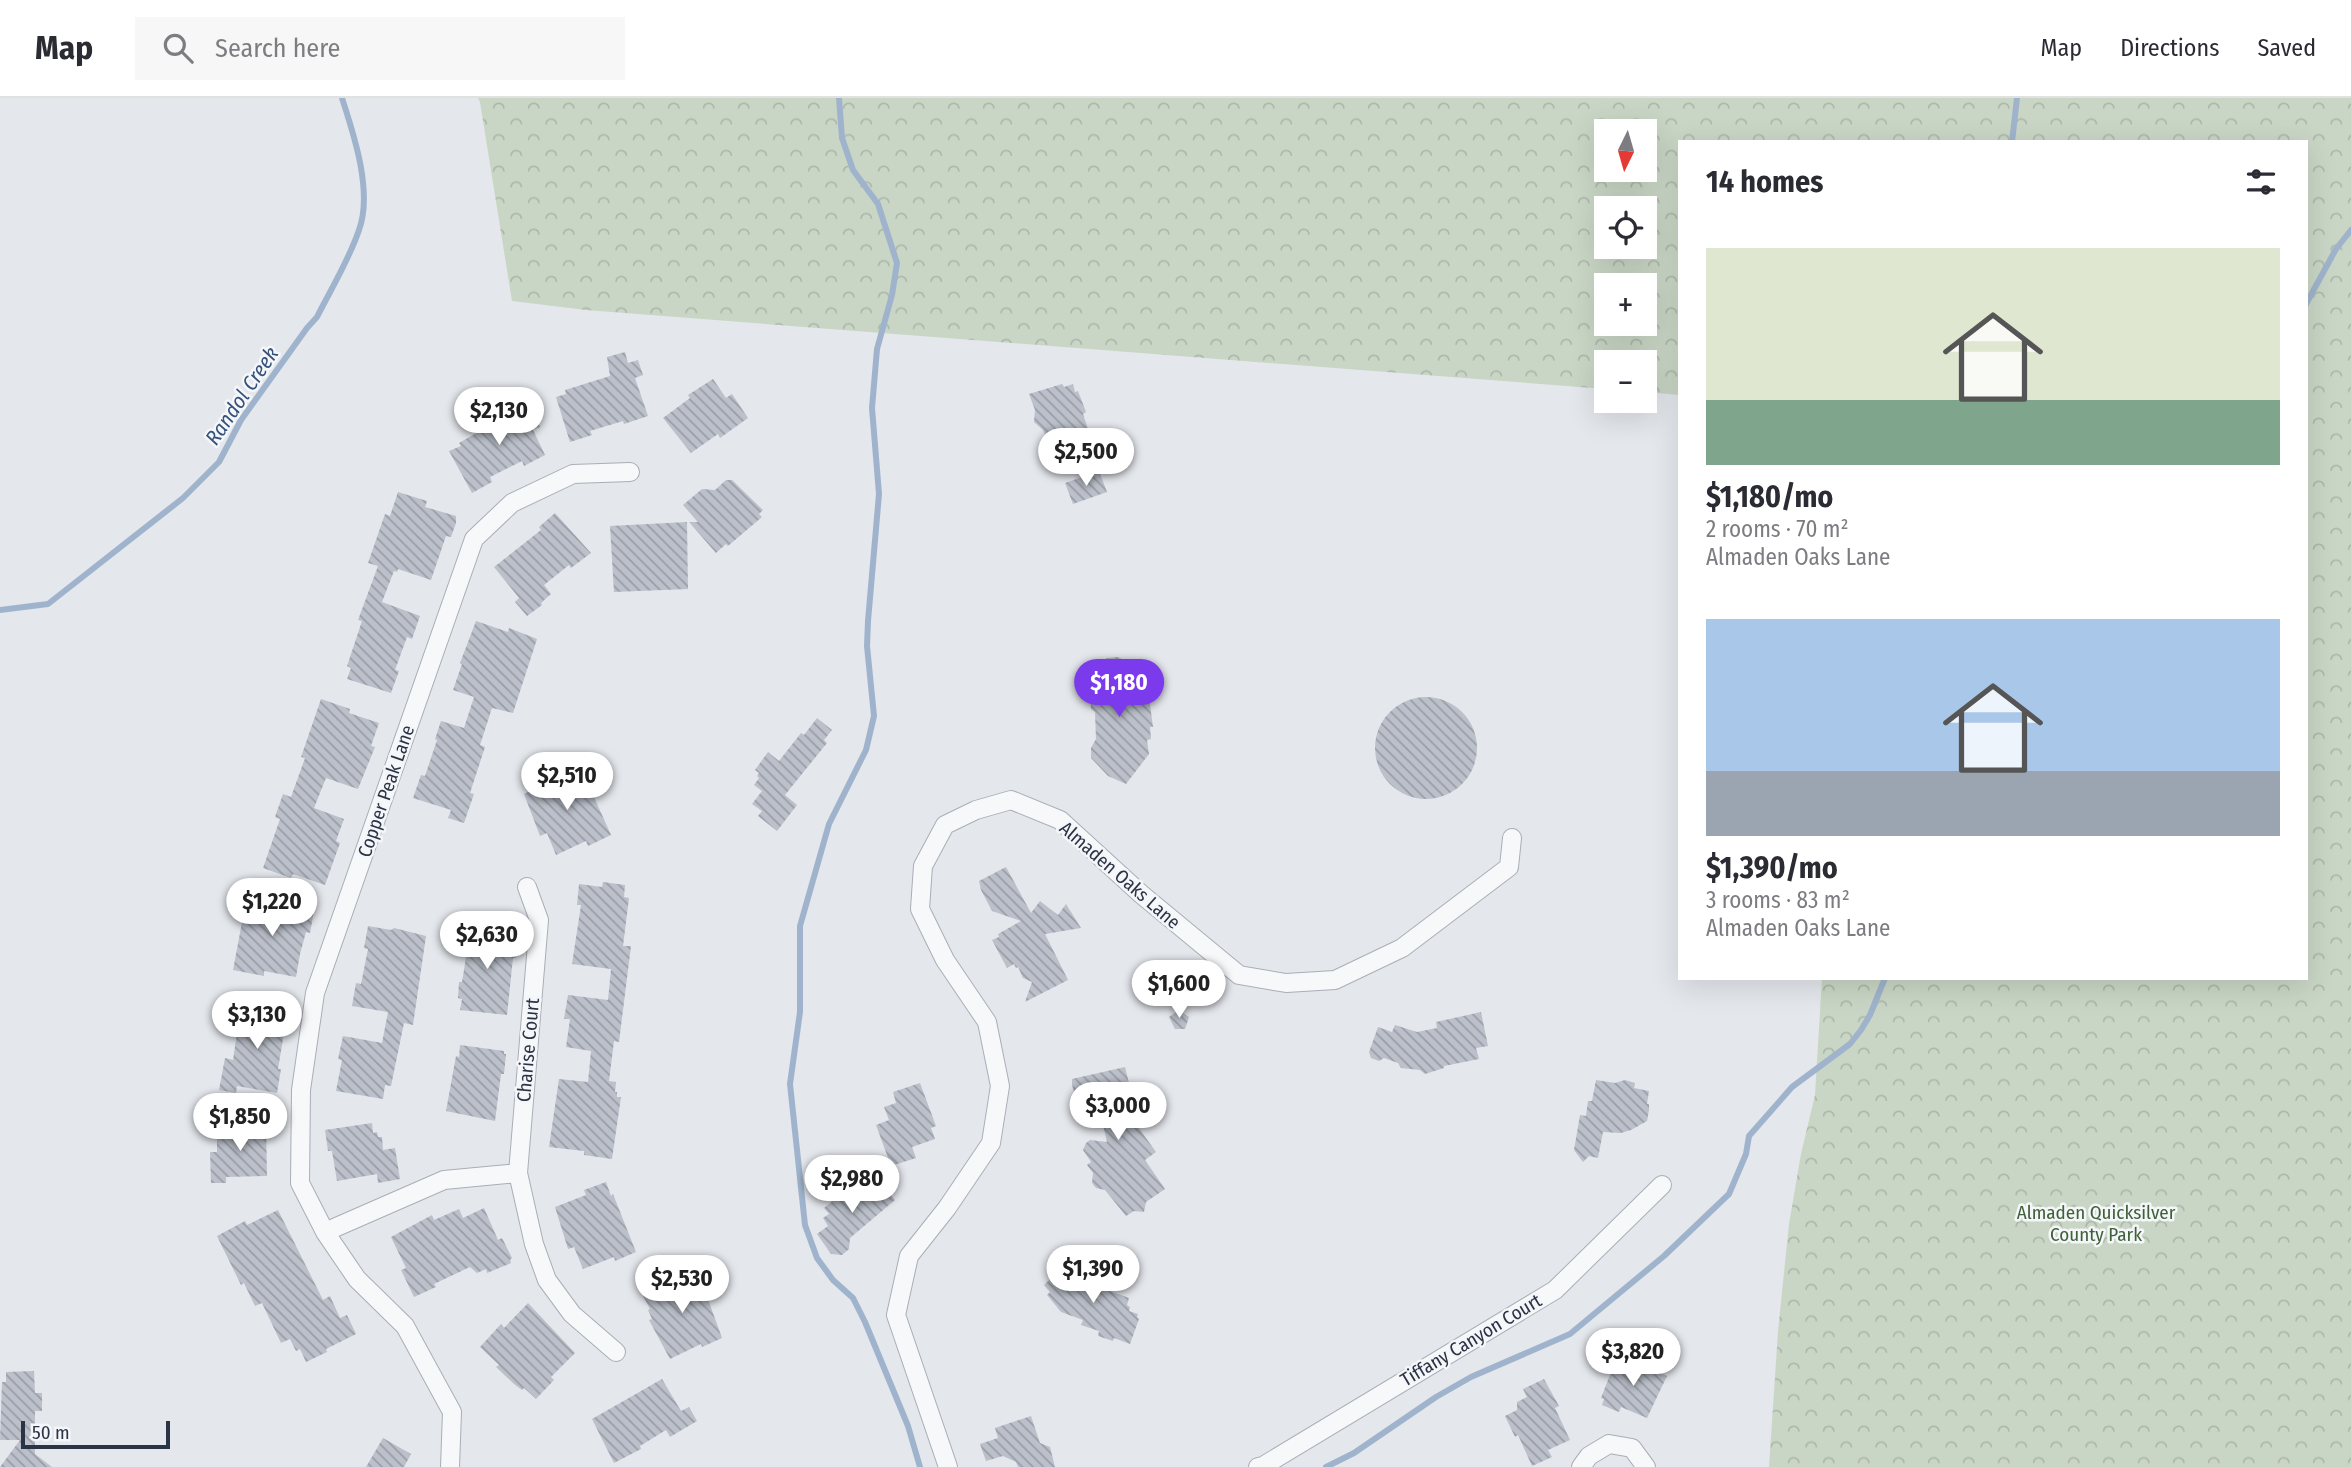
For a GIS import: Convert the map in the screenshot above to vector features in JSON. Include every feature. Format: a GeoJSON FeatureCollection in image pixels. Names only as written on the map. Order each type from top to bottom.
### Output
{"type":"FeatureCollection","features":[{"type":"Feature","properties":{"kind":"street","name":"Copper Peak Lane"},"geometry":{"type":"LineString","coordinates":[[450,1467],[452,1412],[405,1326],[357,1279],[325,1231],[300,1183],[301,1090],[314,993],[474,539],[512,503],[573,474],[630,472]]}},
{"type":"Feature","properties":{"kind":"street","name":"Almaden Oaks Lane"},"geometry":{"type":"LineString","coordinates":[[948,1467],[896,1315],[909,1256],[947,1208],[991,1143],[1000,1086],[987,1022],[946,960],[920,909],[923,866],[944,825],[976,810],[1011,800],[1059,820],[1141,894],[1239,975],[1286,982],[1335,979],[1402,948],[1509,867],[1512,838]]}},
{"type":"Feature","properties":{"kind":"street","name":"Charise Court"},"geometry":{"type":"LineString","coordinates":[[527,887],[538,920],[518,1173],[534,1244],[547,1280],[572,1314],[616,1352]]}},
{"type":"Feature","properties":{"kind":"street"},"geometry":{"type":"LineString","coordinates":[[325,1231],[444,1180],[518,1173]]}},
{"type":"Feature","properties":{"kind":"street","name":"Tiffany Canyon Court"},"geometry":{"type":"LineString","coordinates":[[1258,1467],[1555,1290],[1662,1185]]}},
{"type":"Feature","properties":{"kind":"street"},"geometry":{"type":"LineString","coordinates":[[1581,1467],[1589,1456],[1609,1444],[1632,1448],[1646,1467]]}},
{"type":"Feature","properties":{"kind":"green space","name":"Almaden Quicksilver County Park"},"geometry":{"type":"Polygon","coordinates":[[[478,98],[2351,98],[2351,1467],[1769,1467],[1778,1331],[1789,1224],[1815,1095],[1822,980],[2308,980],[2308,140],[1678,140],[1678,395],[1657,393],[1657,350],[1594,350],[1594,388],[586,310],[512,301],[478,98]]]}},
{"type":"Feature","properties":{"kind":"building"},"geometry":{"type":"Polygon","coordinates":[[[625,352],[628,363],[638,360],[643,375],[635,378],[648,416],[590,431],[592,435],[570,442],[556,397],[566,394],[565,390],[610,376],[607,357],[625,352]]]}},
{"type":"Feature","properties":{"kind":"building"},"geometry":{"type":"Polygon","coordinates":[[[713,379],[726,398],[732,394],[748,418],[720,438],[718,434],[691,453],[663,418],[690,398],[688,395],[713,379]]]}},
{"type":"Feature","properties":{"kind":"building"},"geometry":{"type":"Polygon","coordinates":[[[1062,384],[1064,387],[1073,384],[1075,392],[1078,391],[1086,412],[1083,414],[1090,435],[1086,436],[1096,463],[1060,456],[1051,448],[1043,430],[1034,422],[1035,410],[1029,394],[1062,384]]]}},
{"type":"Feature","properties":{"kind":"building"},"geometry":{"type":"Polygon","coordinates":[[[526,401],[540,427],[533,430],[545,455],[524,466],[522,461],[490,477],[492,482],[472,493],[449,451],[499,420],[497,416],[526,401]]]}},
{"type":"Feature","properties":{"kind":"building"},"geometry":{"type":"Polygon","coordinates":[[[1099,471],[1107,492],[1073,504],[1065,483],[1099,471]]]}},
{"type":"Feature","properties":{"kind":"building"},"geometry":{"type":"Polygon","coordinates":[[[726,480],[732,480],[763,510],[759,514],[762,517],[716,553],[689,522],[698,522],[683,505],[702,489],[715,490],[726,480]]]}},
{"type":"Feature","properties":{"kind":"building"},"geometry":{"type":"Polygon","coordinates":[[[398,492],[427,501],[425,507],[456,516],[456,523],[451,537],[446,536],[431,580],[398,569],[397,572],[394,571],[382,602],[420,616],[412,639],[407,637],[395,670],[399,671],[391,693],[347,679],[351,668],[347,666],[362,621],[358,620],[378,566],[368,563],[385,514],[390,516],[398,492]]]}},
{"type":"Feature","properties":{"kind":"building"},"geometry":{"type":"Polygon","coordinates":[[[555,513],[591,553],[571,568],[569,565],[544,585],[551,594],[527,616],[515,602],[519,598],[494,567],[541,530],[539,527],[555,513]]]}},
{"type":"Feature","properties":{"kind":"building"},"geometry":{"type":"Polygon","coordinates":[[[687,522],[688,589],[614,592],[610,526],[687,522]]]}},
{"type":"Feature","properties":{"kind":"building"},"geometry":{"type":"Polygon","coordinates":[[[476,621],[508,632],[509,628],[537,639],[513,713],[492,708],[480,745],[485,747],[470,793],[474,794],[464,823],[448,818],[451,810],[413,798],[421,775],[425,776],[441,721],[464,728],[474,697],[453,690],[476,621]]]}},
{"type":"Feature","properties":{"kind":"building"},"geometry":{"type":"Polygon","coordinates":[[[1118,657],[1132,664],[1133,673],[1136,673],[1139,698],[1149,697],[1153,727],[1150,727],[1151,739],[1147,740],[1149,754],[1126,784],[1108,776],[1091,758],[1091,748],[1096,739],[1095,712],[1091,709],[1090,697],[1082,690],[1089,671],[1095,670],[1107,658],[1118,657]]]}},
{"type":"Feature","properties":{"kind":"building"},"geometry":{"type":"Polygon","coordinates":[[[1426,697],[1445,701],[1462,712],[1473,729],[1477,748],[1473,767],[1462,784],[1445,795],[1426,799],[1407,795],[1390,784],[1379,767],[1375,748],[1379,729],[1390,712],[1407,701],[1426,697]]]}},
{"type":"Feature","properties":{"kind":"building"},"geometry":{"type":"Polygon","coordinates":[[[321,699],[350,709],[349,713],[379,723],[371,746],[375,747],[358,789],[326,778],[314,808],[344,819],[336,841],[340,843],[325,885],[293,874],[291,878],[263,868],[280,819],[275,817],[283,794],[291,797],[305,758],[301,757],[321,699]]]}},
{"type":"Feature","properties":{"kind":"building"},"geometry":{"type":"Polygon","coordinates":[[[817,718],[832,730],[824,740],[827,743],[785,795],[797,805],[777,831],[758,816],[762,811],[752,804],[762,791],[754,785],[759,778],[759,773],[755,770],[768,752],[779,761],[817,718]]]}},
{"type":"Feature","properties":{"kind":"building"},"geometry":{"type":"Polygon","coordinates":[[[580,766],[611,835],[588,846],[586,841],[556,855],[547,833],[540,836],[524,794],[580,766]]]}},
{"type":"Feature","properties":{"kind":"building"},"geometry":{"type":"Polygon","coordinates":[[[1006,867],[1031,913],[1040,901],[1058,915],[1066,904],[1081,928],[1045,934],[1068,980],[1025,1002],[1032,982],[1023,978],[1014,964],[1007,968],[992,940],[1021,921],[992,911],[979,881],[1006,867]]]}},
{"type":"Feature","properties":{"kind":"building"},"geometry":{"type":"Polygon","coordinates":[[[603,882],[625,885],[624,897],[629,898],[623,946],[631,946],[619,1042],[614,1041],[609,1081],[616,1082],[615,1092],[617,1097],[621,1097],[612,1159],[584,1155],[584,1151],[549,1147],[559,1079],[588,1082],[591,1051],[566,1047],[570,1019],[564,1019],[568,995],[608,1000],[611,969],[572,964],[581,905],[577,905],[579,884],[602,887],[603,882]]]}},
{"type":"Feature","properties":{"kind":"building"},"geometry":{"type":"Polygon","coordinates":[[[252,895],[283,902],[281,905],[314,911],[310,933],[306,932],[300,954],[296,977],[264,971],[264,976],[233,970],[243,917],[247,919],[252,895]]]}},
{"type":"Feature","properties":{"kind":"building"},"geometry":{"type":"Polygon","coordinates":[[[368,926],[391,930],[394,928],[426,936],[413,1025],[404,1023],[391,1086],[385,1085],[383,1099],[336,1091],[343,1036],[382,1043],[388,1012],[352,1006],[356,983],[361,984],[368,949],[364,948],[368,926]]]}},
{"type":"Feature","properties":{"kind":"building"},"geometry":{"type":"Polygon","coordinates":[[[464,928],[520,935],[516,958],[513,958],[507,1015],[460,1010],[462,999],[458,998],[459,982],[462,982],[467,951],[460,950],[464,928]]]}},
{"type":"Feature","properties":{"kind":"building"},"geometry":{"type":"Polygon","coordinates":[[[246,1005],[292,1013],[288,1034],[284,1033],[277,1093],[237,1086],[236,1093],[219,1090],[225,1058],[233,1060],[240,1013],[244,1014],[246,1005]]]}},
{"type":"Feature","properties":{"kind":"building"},"geometry":{"type":"Polygon","coordinates":[[[1179,1010],[1189,1017],[1185,1029],[1175,1029],[1169,1017],[1179,1010]]]}},
{"type":"Feature","properties":{"kind":"building"},"geometry":{"type":"Polygon","coordinates":[[[1481,1012],[1488,1046],[1476,1048],[1479,1059],[1444,1066],[1425,1074],[1420,1070],[1401,1068],[1398,1063],[1384,1058],[1379,1061],[1371,1058],[1369,1052],[1378,1027],[1392,1032],[1395,1025],[1417,1032],[1437,1028],[1436,1022],[1481,1012]]]}},
{"type":"Feature","properties":{"kind":"building"},"geometry":{"type":"Polygon","coordinates":[[[460,1045],[504,1051],[506,1054],[495,1121],[446,1111],[460,1045]]]}},
{"type":"Feature","properties":{"kind":"building"},"geometry":{"type":"Polygon","coordinates":[[[1125,1067],[1136,1111],[1140,1117],[1134,1121],[1156,1152],[1145,1160],[1165,1189],[1146,1202],[1144,1212],[1134,1211],[1126,1216],[1105,1190],[1096,1188],[1092,1183],[1093,1173],[1087,1165],[1091,1162],[1083,1150],[1090,1140],[1107,1142],[1097,1100],[1080,1104],[1075,1098],[1072,1084],[1072,1079],[1125,1067]]]}},
{"type":"Feature","properties":{"kind":"building"},"geometry":{"type":"Polygon","coordinates":[[[1596,1080],[1615,1083],[1625,1080],[1635,1083],[1634,1088],[1649,1091],[1649,1110],[1647,1121],[1631,1130],[1621,1133],[1603,1132],[1598,1158],[1589,1156],[1583,1162],[1574,1150],[1580,1115],[1586,1116],[1596,1080]]]}},
{"type":"Feature","properties":{"kind":"building"},"geometry":{"type":"Polygon","coordinates":[[[920,1083],[936,1126],[931,1128],[935,1139],[912,1147],[916,1158],[891,1166],[876,1125],[889,1120],[884,1107],[896,1103],[893,1092],[920,1083]]]}},
{"type":"Feature","properties":{"kind":"building"},"geometry":{"type":"Polygon","coordinates":[[[372,1123],[373,1133],[377,1132],[378,1137],[382,1137],[383,1150],[395,1148],[400,1179],[378,1183],[377,1174],[337,1181],[325,1130],[372,1123]]]}},
{"type":"Feature","properties":{"kind":"building"},"geometry":{"type":"Polygon","coordinates":[[[226,1124],[266,1124],[267,1176],[226,1177],[226,1183],[211,1183],[210,1152],[217,1152],[217,1137],[220,1137],[220,1133],[226,1133],[226,1124]]]}},
{"type":"Feature","properties":{"kind":"building"},"geometry":{"type":"Polygon","coordinates":[[[857,1181],[865,1182],[872,1190],[881,1183],[895,1200],[850,1238],[849,1249],[842,1255],[831,1254],[817,1234],[828,1226],[823,1218],[829,1214],[824,1208],[857,1181]]]}},
{"type":"Feature","properties":{"kind":"building"},"geometry":{"type":"Polygon","coordinates":[[[606,1182],[636,1252],[615,1261],[614,1257],[583,1269],[574,1247],[568,1249],[555,1207],[586,1195],[584,1190],[606,1182]]]}},
{"type":"Feature","properties":{"kind":"building"},"geometry":{"type":"Polygon","coordinates":[[[484,1208],[498,1240],[502,1238],[512,1258],[511,1263],[487,1273],[486,1269],[477,1273],[470,1267],[414,1297],[401,1270],[406,1268],[391,1237],[432,1215],[434,1220],[459,1209],[463,1218],[484,1208]]]}},
{"type":"Feature","properties":{"kind":"building"},"geometry":{"type":"Polygon","coordinates":[[[278,1210],[323,1300],[330,1296],[340,1318],[347,1315],[356,1334],[306,1362],[300,1349],[296,1351],[290,1339],[281,1343],[262,1303],[255,1306],[244,1283],[241,1285],[217,1236],[245,1221],[247,1225],[278,1210]]]}},
{"type":"Feature","properties":{"kind":"building"},"geometry":{"type":"Polygon","coordinates":[[[1066,1264],[1073,1272],[1078,1268],[1093,1285],[1129,1298],[1129,1311],[1138,1314],[1139,1319],[1130,1344],[1098,1336],[1099,1331],[1081,1325],[1083,1320],[1061,1312],[1047,1295],[1050,1292],[1044,1285],[1066,1264]]]}},
{"type":"Feature","properties":{"kind":"building"},"geometry":{"type":"Polygon","coordinates":[[[690,1267],[709,1302],[722,1338],[702,1347],[701,1344],[670,1359],[649,1320],[652,1319],[648,1310],[650,1309],[643,1296],[672,1282],[670,1278],[690,1267]]]}},
{"type":"Feature","properties":{"kind":"building"},"geometry":{"type":"Polygon","coordinates":[[[528,1303],[575,1353],[551,1377],[554,1380],[536,1399],[524,1388],[522,1390],[514,1384],[480,1347],[501,1324],[504,1328],[528,1303]]]}},
{"type":"Feature","properties":{"kind":"building"},"geometry":{"type":"Polygon","coordinates":[[[1628,1361],[1640,1366],[1643,1361],[1667,1376],[1647,1418],[1621,1407],[1619,1412],[1602,1405],[1604,1399],[1601,1398],[1615,1362],[1626,1366],[1628,1361]]]}},
{"type":"Feature","properties":{"kind":"building"},"geometry":{"type":"Polygon","coordinates":[[[34,1371],[35,1393],[42,1393],[42,1411],[35,1411],[35,1454],[52,1467],[0,1467],[20,1440],[0,1440],[2,1382],[6,1382],[6,1372],[34,1371]]]}},
{"type":"Feature","properties":{"kind":"building"},"geometry":{"type":"Polygon","coordinates":[[[662,1379],[681,1411],[689,1407],[697,1421],[670,1437],[666,1430],[640,1446],[641,1449],[614,1463],[592,1419],[662,1379]]]}},
{"type":"Feature","properties":{"kind":"building"},"geometry":{"type":"Polygon","coordinates":[[[1544,1379],[1559,1406],[1555,1408],[1570,1440],[1548,1450],[1552,1457],[1532,1466],[1518,1435],[1515,1437],[1505,1416],[1517,1410],[1517,1402],[1527,1397],[1523,1389],[1544,1379]]]}},
{"type":"Feature","properties":{"kind":"building"},"geometry":{"type":"Polygon","coordinates":[[[1031,1416],[1040,1443],[1050,1447],[1055,1467],[1018,1467],[1016,1462],[1003,1456],[986,1461],[980,1444],[998,1438],[995,1428],[1031,1416]]]}},
{"type":"Feature","properties":{"kind":"building"},"geometry":{"type":"Polygon","coordinates":[[[383,1438],[411,1454],[404,1467],[366,1467],[383,1438]]]}},
{"type":"Feature","properties":{"kind":"waterway","name":"Randol Creek"},"geometry":{"type":"LineString","coordinates":[[0,610],[48,604],[183,498],[219,462],[241,420],[317,317],[350,252],[363,215],[360,164],[342,98]]}},
{"type":"Feature","properties":{"kind":"waterway"},"geometry":{"type":"LineString","coordinates":[[839,98],[842,138],[853,170],[878,204],[897,263],[892,295],[877,349],[872,408],[879,494],[867,646],[874,716],[866,750],[829,824],[800,926],[800,1012],[790,1084],[805,1225],[817,1258],[833,1280],[853,1298],[865,1322],[908,1426],[920,1467]]}},
{"type":"Feature","properties":{"kind":"waterway"},"geometry":{"type":"LineString","coordinates":[[2012,140],[2017,98]]}},
{"type":"Feature","properties":{"kind":"waterway"},"geometry":{"type":"LineString","coordinates":[[2308,300],[2336,249],[2351,230]]}},
{"type":"Feature","properties":{"kind":"waterway"},"geometry":{"type":"LineString","coordinates":[[1326,1467],[1354,1453],[1436,1397],[1471,1377],[1570,1334],[1664,1256],[1729,1194],[1746,1154],[1749,1136],[1792,1087],[1850,1044],[1870,1015],[1884,980]]}}]}
